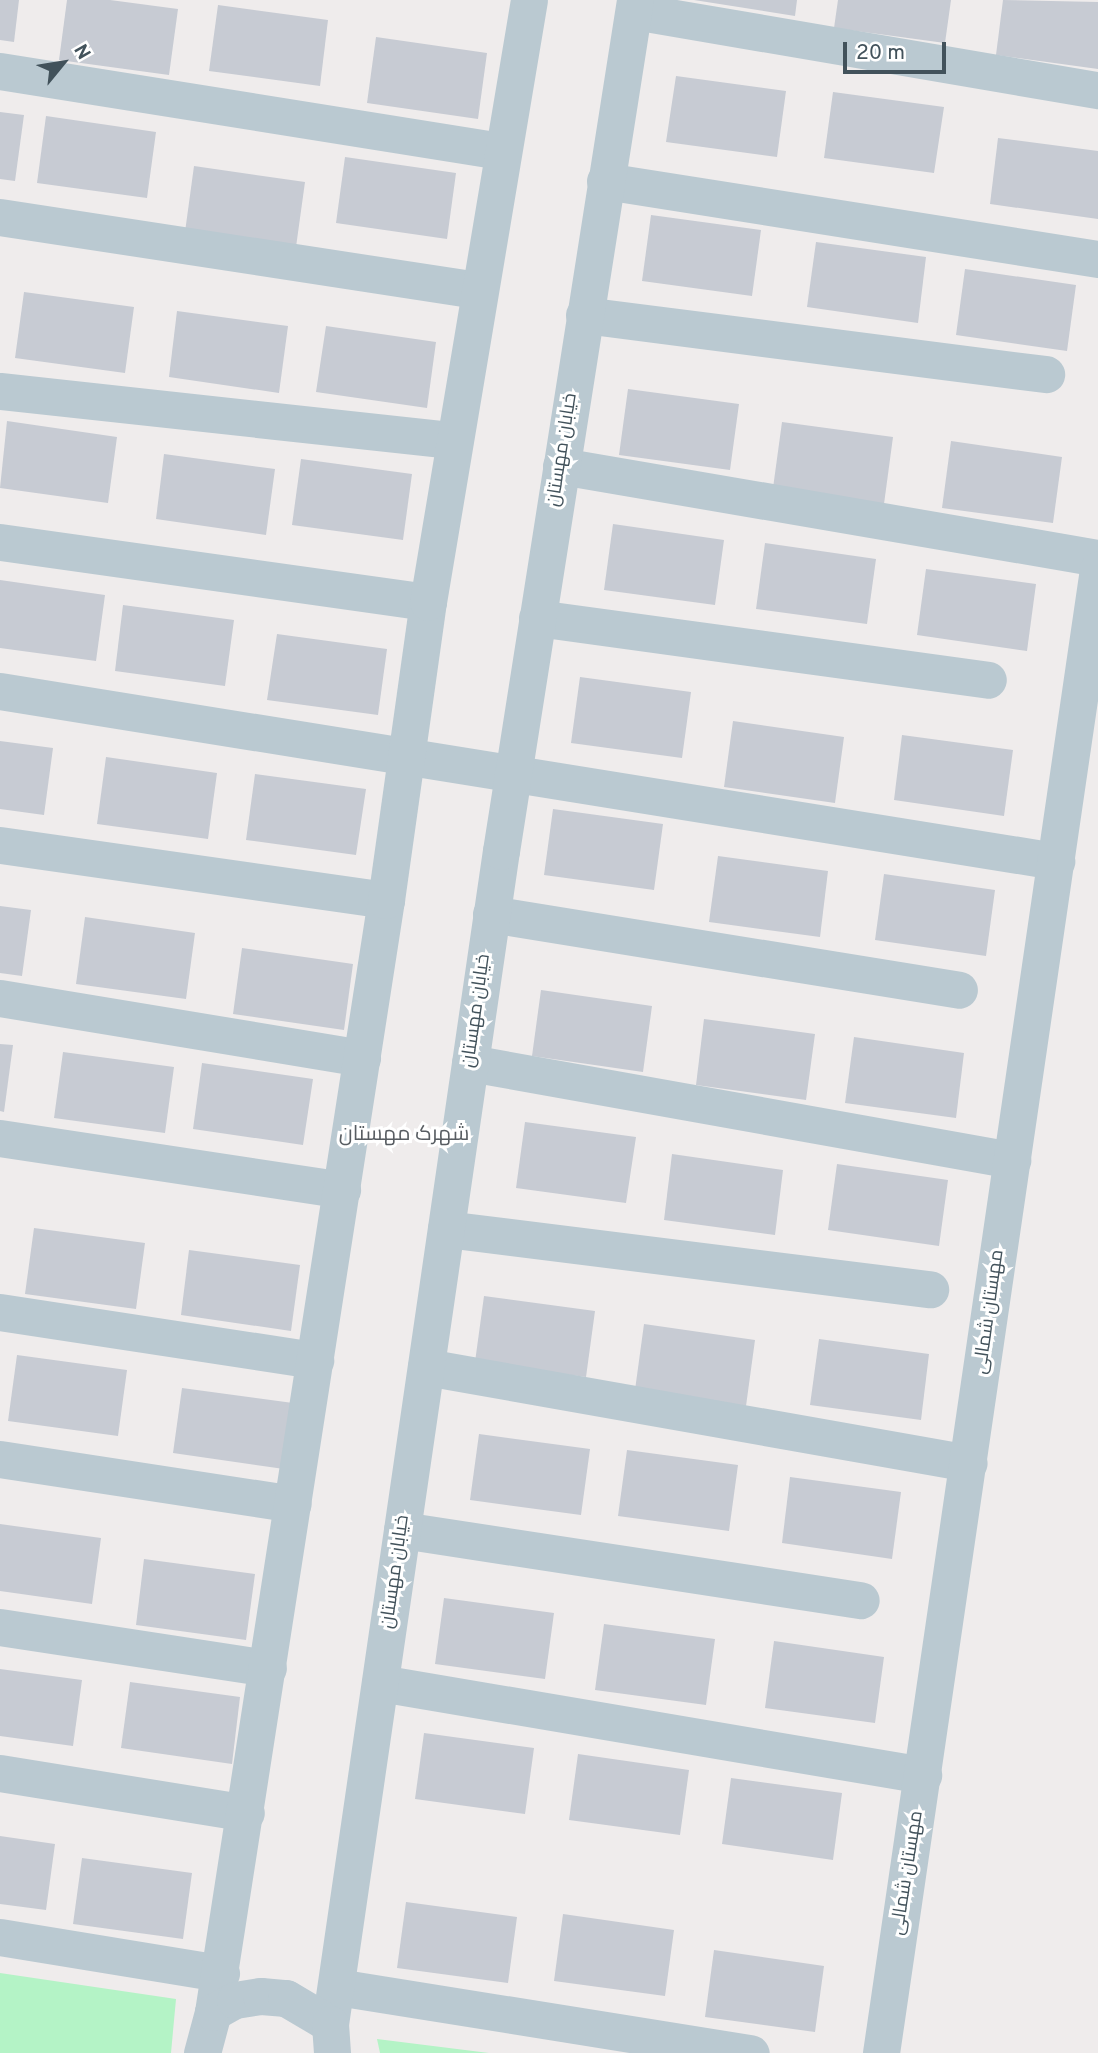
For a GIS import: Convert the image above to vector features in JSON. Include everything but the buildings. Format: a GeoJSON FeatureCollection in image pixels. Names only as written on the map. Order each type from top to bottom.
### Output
{"type":"FeatureCollection","features":[{"type":"Feature","properties":{"kind":"street"},"geometry":{"type":"LineString","coordinates":[[202,2053],[221,1973],[408,756],[428,602],[501,150],[522,1]]}},
{"type":"Feature","properties":{"kind":"street"},"geometry":{"type":"LineString","coordinates":[[635,5],[1098,90]]}},
{"type":"Feature","properties":{"kind":"street","name":"خیابان مهستان"},"geometry":{"type":"LineString","coordinates":[[331,2038],[491,914],[635,5]]}},
{"type":"Feature","properties":{"kind":"street"},"geometry":{"type":"LineString","coordinates":[[0,71],[501,150]]}},
{"type":"Feature","properties":{"kind":"street"},"geometry":{"type":"LineString","coordinates":[[605,181],[1098,259]]}},
{"type":"Feature","properties":{"kind":"street"},"geometry":{"type":"LineString","coordinates":[[0,217],[479,290]]}},
{"type":"Feature","properties":{"kind":"street"},"geometry":{"type":"LineString","coordinates":[[584,315],[1046,374]]}},
{"type":"Feature","properties":{"kind":"street"},"geometry":{"type":"LineString","coordinates":[[0,391],[454,440]]}},
{"type":"Feature","properties":{"kind":"street"},"geometry":{"type":"LineString","coordinates":[[561,466],[1098,558]]}},
{"type":"Feature","properties":{"kind":"street"},"geometry":{"type":"LineString","coordinates":[[0,542],[428,602]]}},
{"type":"Feature","properties":{"kind":"street","name":"مهستان شمالی"},"geometry":{"type":"LineString","coordinates":[[881,2053],[1098,570]]}},
{"type":"Feature","properties":{"kind":"street"},"geometry":{"type":"LineString","coordinates":[[537,618],[988,680]]}},
{"type":"Feature","properties":{"kind":"street"},"geometry":{"type":"LineString","coordinates":[[0,691],[1056,862]]}},
{"type":"Feature","properties":{"kind":"street"},"geometry":{"type":"LineString","coordinates":[[0,845],[386,900]]}},
{"type":"Feature","properties":{"kind":"street"},"geometry":{"type":"LineString","coordinates":[[491,914],[959,990]]}},
{"type":"Feature","properties":{"kind":"street"},"geometry":{"type":"LineString","coordinates":[[0,998],[362,1058]]}},
{"type":"Feature","properties":{"kind":"street"},"geometry":{"type":"LineString","coordinates":[[470,1063],[1012,1160]]}},
{"type":"Feature","properties":{"kind":"street"},"geometry":{"type":"LineString","coordinates":[[0,1139],[342,1190]]}},
{"type":"Feature","properties":{"kind":"street"},"geometry":{"type":"LineString","coordinates":[[446,1229],[930,1289]]}},
{"type":"Feature","properties":{"kind":"street"},"geometry":{"type":"LineString","coordinates":[[0,1312],[315,1360]]}},
{"type":"Feature","properties":{"kind":"street"},"geometry":{"type":"LineString","coordinates":[[426,1367],[969,1463]]}},
{"type":"Feature","properties":{"kind":"street"},"geometry":{"type":"LineString","coordinates":[[0,1459],[293,1504]]}},
{"type":"Feature","properties":{"kind":"street"},"geometry":{"type":"LineString","coordinates":[[402,1530],[861,1600]]}},
{"type":"Feature","properties":{"kind":"street"},"geometry":{"type":"LineString","coordinates":[[0,1627],[268,1668]]}},
{"type":"Feature","properties":{"kind":"street"},"geometry":{"type":"LineString","coordinates":[[380,1683],[923,1774]]}},
{"type":"Feature","properties":{"kind":"street"},"geometry":{"type":"LineString","coordinates":[[0,1773],[246,1812]]}},
{"type":"Feature","properties":{"kind":"street"},"geometry":{"type":"LineString","coordinates":[[0,1937],[221,1973]]}},
{"type":"Feature","properties":{"kind":"street"},"geometry":{"type":"LineString","coordinates":[[337,1987],[751,2053]]}},
{"type":"Feature","properties":{"kind":"street"},"geometry":{"type":"LineString","coordinates":[[213,2012],[235,2000],[286,1998],[331,2038]]}},
{"type":"Feature","properties":{"kind":"green space"},"geometry":{"type":"Polygon","coordinates":[[[0,1973],[176,1999],[171,2053],[0,2053],[0,1973]]]}},
{"type":"Feature","properties":{"kind":"green space"},"geometry":{"type":"Polygon","coordinates":[[[377,2039],[489,2053],[380,2053],[377,2039]]]}},
{"type":"Feature","properties":{"kind":"district","name":"شهرک مهستان"},"geometry":{"type":"Point","coordinates":[404,1135]}}]}
